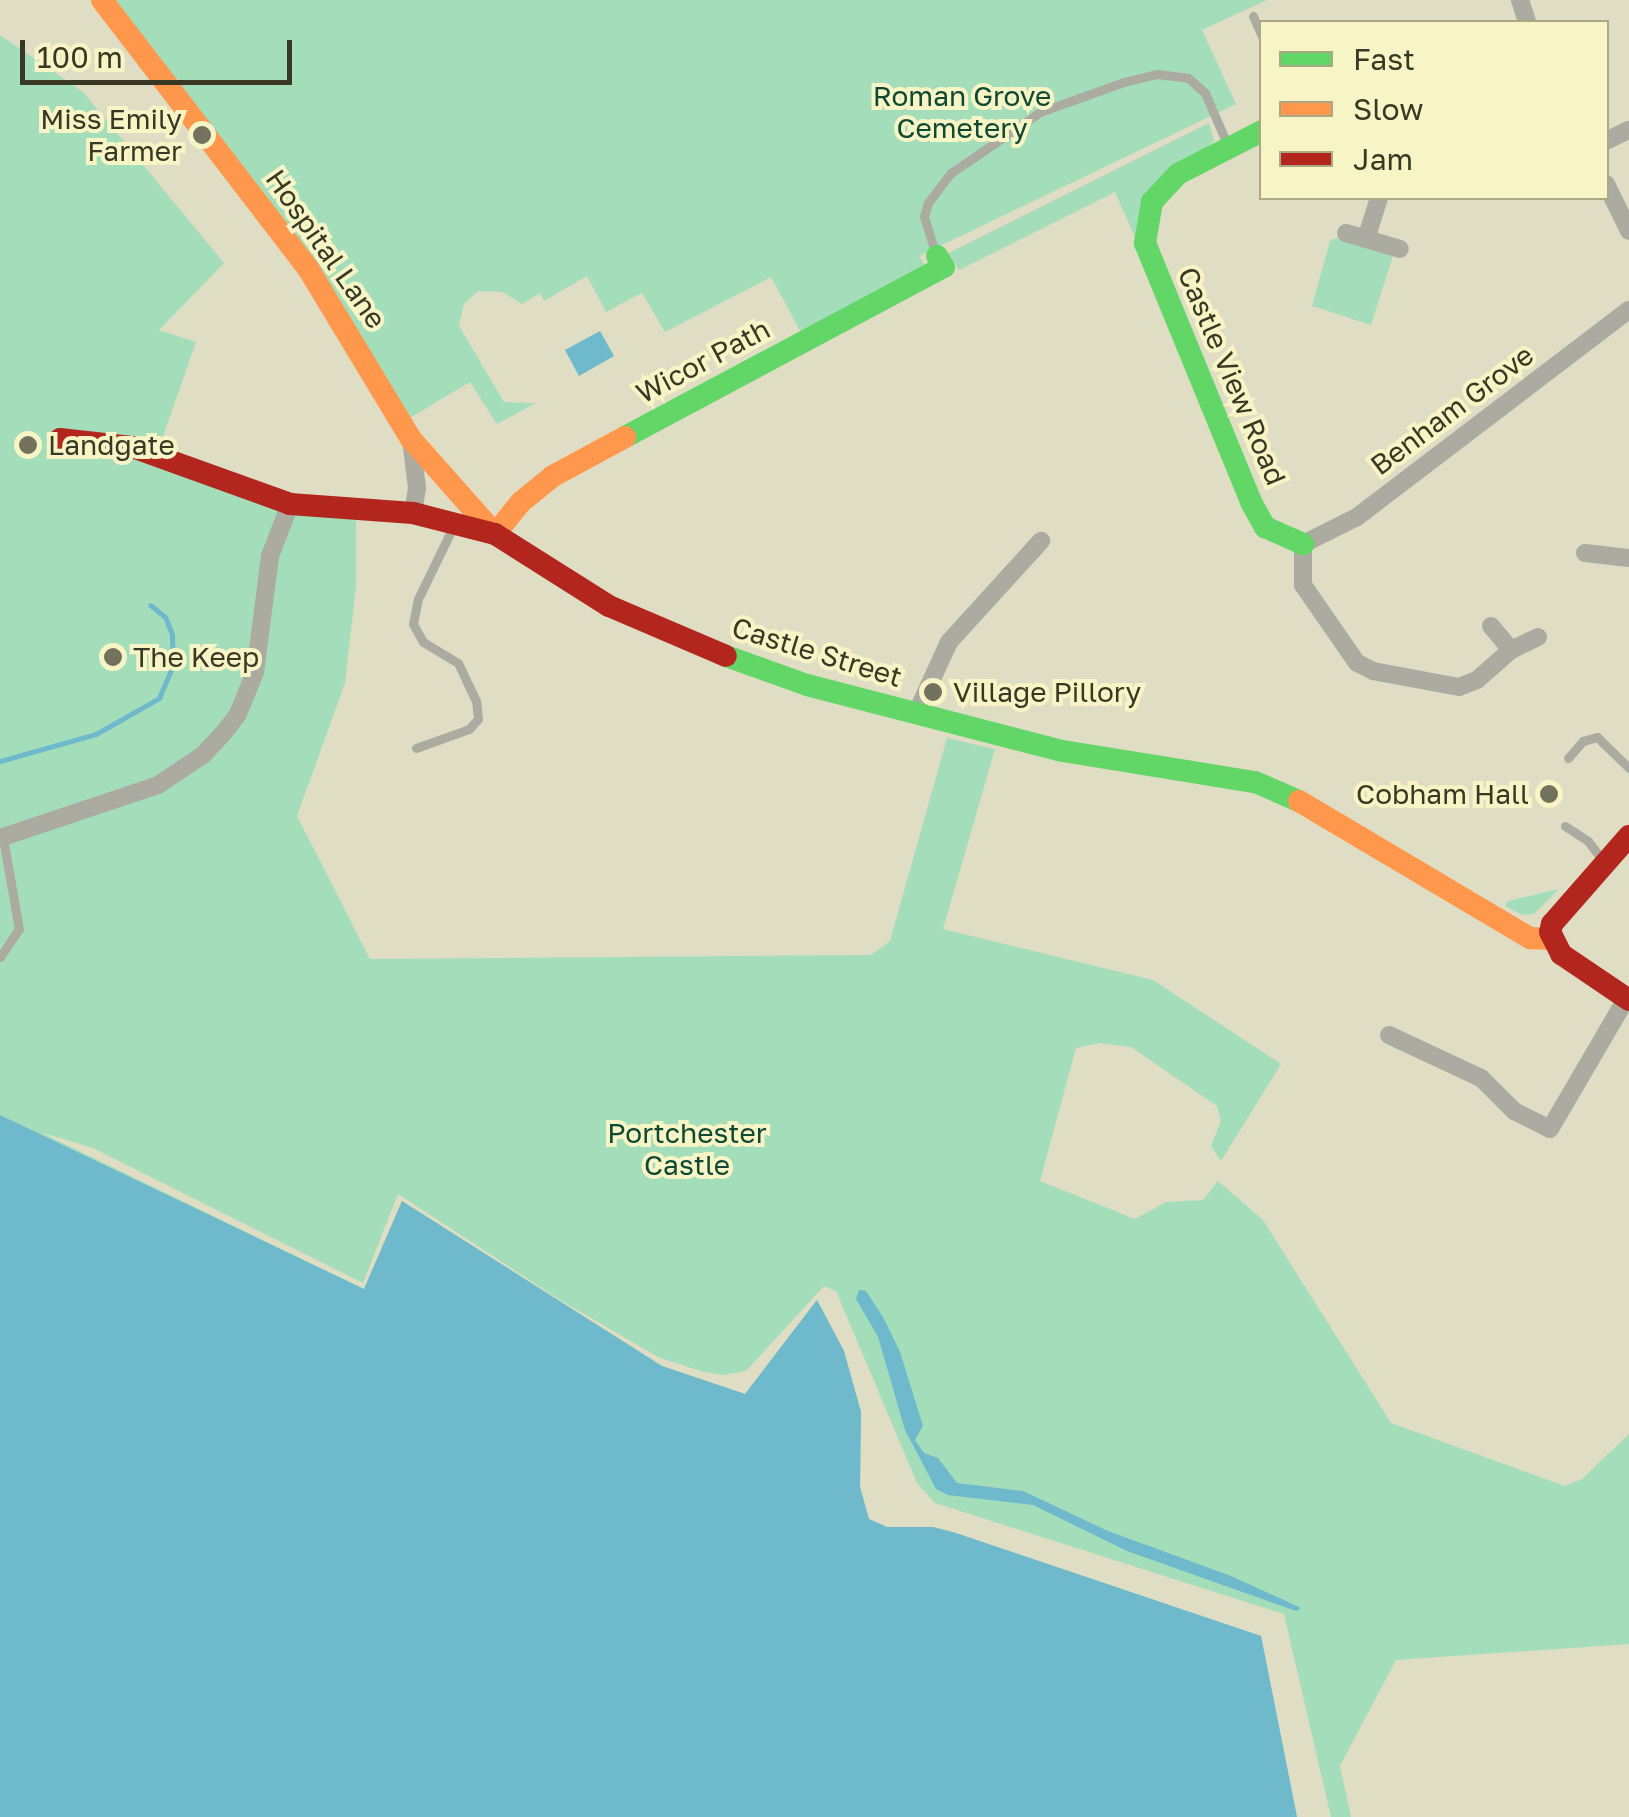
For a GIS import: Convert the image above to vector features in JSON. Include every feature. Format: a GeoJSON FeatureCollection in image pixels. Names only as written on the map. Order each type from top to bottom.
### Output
{"type":"FeatureCollection","features":[{"type":"Feature","properties":{"kind":"street","name":"Hospital Lane"},"geometry":{"type":"LineString","coordinates":[[102,0],[309,270],[411,439],[495,534]]}},
{"type":"Feature","properties":{"kind":"street","name":"Castle View Road"},"geometry":{"type":"LineString","coordinates":[[1259,131],[1178,174],[1152,202],[1145,243],[1251,502],[1265,527],[1303,544]]}},
{"type":"Feature","properties":{"kind":"street"},"geometry":{"type":"LineString","coordinates":[[1609,190],[1629,231]]}},
{"type":"Feature","properties":{"kind":"street"},"geometry":{"type":"LineString","coordinates":[[1366,239],[1378,200]]}},
{"type":"Feature","properties":{"kind":"street"},"geometry":{"type":"LineString","coordinates":[[1346,233],[1400,249]]}},
{"type":"Feature","properties":{"kind":"street","name":"Wicor Path"},"geometry":{"type":"LineString","coordinates":[[495,534],[521,502],[552,476],[944,268],[935,253]]}},
{"type":"Feature","properties":{"kind":"street","name":"Benham Grove"},"geometry":{"type":"LineString","coordinates":[[1303,544],[1357,517],[1629,310]]}},
{"type":"Feature","properties":{"kind":"street","name":"Castle Street"},"geometry":{"type":"LineString","coordinates":[[60,439],[134,439],[290,504],[413,512],[495,534],[610,606],[753,668],[1063,751],[1256,782],[1296,799],[1530,938],[1551,939]]}},
{"type":"Feature","properties":{"kind":"street"},"geometry":{"type":"LineString","coordinates":[[411,439],[416,488],[413,512]]}},
{"type":"Feature","properties":{"kind":"street"},"geometry":{"type":"LineString","coordinates":[[2,837],[158,785],[203,756],[222,736],[238,714],[255,672],[270,556],[290,504]]}},
{"type":"Feature","properties":{"kind":"street"},"geometry":{"type":"LineString","coordinates":[[916,714],[957,630],[1040,541]]}},
{"type":"Feature","properties":{"kind":"street"},"geometry":{"type":"LineString","coordinates":[[1303,544],[1303,585],[1358,663],[1373,672],[1459,687],[1477,680],[1511,650],[1538,637]]}},
{"type":"Feature","properties":{"kind":"street"},"geometry":{"type":"LineString","coordinates":[[1585,553],[1629,558]]}},
{"type":"Feature","properties":{"kind":"street"},"geometry":{"type":"LineString","coordinates":[[1490,626],[1511,650]]}},
{"type":"Feature","properties":{"kind":"street"},"geometry":{"type":"LineString","coordinates":[[1389,1035],[1481,1078],[1514,1111],[1550,1128],[1627,1000],[1561,954],[1551,939],[1552,924],[1629,836]]}},
{"type":"Feature","properties":{"kind":"lane"},"geometry":{"type":"LineString","coordinates":[[1253,16],[1259,29]]}},
{"type":"Feature","properties":{"kind":"lane"},"geometry":{"type":"LineString","coordinates":[[935,253],[924,216],[928,203],[951,173],[1040,112],[1157,74],[1188,78],[1204,93],[1228,146]]}},
{"type":"Feature","properties":{"kind":"lane"},"geometry":{"type":"LineString","coordinates":[[416,748],[469,730],[478,719],[476,701],[458,663],[422,642],[413,624],[418,599],[455,524]]}},
{"type":"Feature","properties":{"kind":"lane"},"geometry":{"type":"LineString","coordinates":[[1568,758],[1583,741],[1597,737],[1629,768]]}},
{"type":"Feature","properties":{"kind":"lane"},"geometry":{"type":"LineString","coordinates":[[1565,826],[1588,841],[1605,863]]}},
{"type":"Feature","properties":{"kind":"lane"},"geometry":{"type":"LineString","coordinates":[[0,957],[19,929],[2,837]]}},
{"type":"Feature","properties":{"kind":"green space","name":"Roman Grove Cemetery"},"geometry":{"type":"Polygon","coordinates":[[[102,0],[1267,0],[1202,30],[1236,104],[919,256],[925,266],[802,334],[771,277],[665,332],[642,293],[606,312],[587,276],[544,301],[540,293],[522,304],[503,292],[478,291],[464,304],[459,326],[504,402],[536,403],[497,424],[470,382],[408,419],[102,0]]]}},
{"type":"Feature","properties":{"kind":"green space","name":"Portchester Castle"},"geometry":{"type":"Polygon","coordinates":[[[0,35],[83,92],[224,263],[159,330],[196,342],[155,459],[356,518],[356,587],[345,683],[297,816],[370,959],[871,955],[890,941],[947,738],[995,749],[943,929],[1153,980],[1281,1064],[1221,1161],[1211,1146],[1221,1121],[1217,1106],[1131,1047],[1099,1043],[1076,1048],[1040,1181],[1135,1219],[1166,1202],[1203,1200],[1218,1181],[1263,1220],[1391,1423],[1565,1486],[1582,1479],[1629,1434],[1629,1644],[1396,1660],[1340,1766],[1351,1817],[1331,1817],[1284,1614],[935,1503],[917,1483],[836,1291],[824,1286],[746,1371],[725,1375],[704,1372],[660,1358],[560,1300],[398,1194],[363,1283],[93,1148],[40,1132],[364,1289],[402,1201],[662,1366],[745,1394],[817,1300],[844,1351],[861,1412],[860,1487],[869,1519],[887,1527],[933,1527],[956,1533],[1261,1636],[1297,1817],[0,1817],[0,35]]]}},
{"type":"Feature","properties":{"kind":"green space"},"geometry":{"type":"Polygon","coordinates":[[[1209,123],[1214,140],[1208,149],[1190,157],[1140,248],[1115,192],[959,270],[949,253],[1209,123]]]}},
{"type":"Feature","properties":{"kind":"green space"},"geometry":{"type":"Polygon","coordinates":[[[1341,236],[1393,256],[1371,325],[1312,306],[1330,241],[1341,236]]]}},
{"type":"Feature","properties":{"kind":"green space"},"geometry":{"type":"Polygon","coordinates":[[[1559,889],[1534,914],[1522,915],[1505,906],[1508,901],[1559,889]]]}},
{"type":"Feature","properties":{"kind":"water"},"geometry":{"type":"Polygon","coordinates":[[[600,331],[614,356],[579,376],[565,350],[600,331]]]}},
{"type":"Feature","properties":{"kind":"water"},"geometry":{"type":"Polygon","coordinates":[[[0,1115],[364,1289],[402,1201],[662,1366],[745,1394],[817,1300],[844,1351],[861,1412],[860,1487],[869,1519],[887,1527],[933,1527],[956,1533],[1261,1636],[1297,1817],[0,1817],[0,1115]]]}},
{"type":"Feature","properties":{"kind":"water"},"geometry":{"type":"Polygon","coordinates":[[[859,1290],[866,1291],[900,1352],[923,1426],[915,1440],[924,1453],[938,1458],[957,1483],[1023,1491],[1108,1531],[1231,1576],[1301,1608],[1296,1611],[1127,1551],[1033,1505],[948,1495],[936,1489],[905,1430],[878,1337],[856,1299],[859,1290]]]}},
{"type":"Feature","properties":{"kind":"waterway"},"geometry":{"type":"LineString","coordinates":[[0,761],[96,734],[159,698],[173,665],[172,634],[165,617],[150,605]]}},
{"type":"Feature","properties":{"kind":"traffic: fast"},"geometry":{"type":"LineString","coordinates":[[1259,133],[1178,174],[1152,202],[1145,243],[1251,502],[1265,527],[1303,544]]}},
{"type":"Feature","properties":{"kind":"traffic: fast"},"geometry":{"type":"LineString","coordinates":[[625,437],[944,267],[937,256]]}},
{"type":"Feature","properties":{"kind":"traffic: fast"},"geometry":{"type":"LineString","coordinates":[[726,656],[807,685],[1063,751],[1255,782],[1299,801]]}},
{"type":"Feature","properties":{"kind":"traffic: slow"},"geometry":{"type":"LineString","coordinates":[[102,0],[309,270],[411,439],[495,534],[521,502],[553,476],[625,437]]}},
{"type":"Feature","properties":{"kind":"traffic: slow"},"geometry":{"type":"LineString","coordinates":[[1299,801],[1530,938],[1551,939]]}},
{"type":"Feature","properties":{"kind":"traffic: jam"},"geometry":{"type":"LineString","coordinates":[[60,439],[132,447],[290,504],[413,513],[495,534],[609,606],[726,656]]}},
{"type":"Feature","properties":{"kind":"traffic: jam"},"geometry":{"type":"LineString","coordinates":[[1629,836],[1552,924],[1550,932],[1561,954],[1629,1000]]}},
{"type":"Feature","properties":{"kind":"place","name":"Miss Emily Farmer"},"geometry":{"type":"Point","coordinates":[202,135]}},
{"type":"Feature","properties":{"kind":"place","name":"Landgate"},"geometry":{"type":"Point","coordinates":[28,445]}},
{"type":"Feature","properties":{"kind":"place","name":"The Keep"},"geometry":{"type":"Point","coordinates":[113,657]}},
{"type":"Feature","properties":{"kind":"place","name":"Village Pillory"},"geometry":{"type":"Point","coordinates":[933,692]}},
{"type":"Feature","properties":{"kind":"place","name":"Cobham Hall"},"geometry":{"type":"Point","coordinates":[1549,794]}}]}
